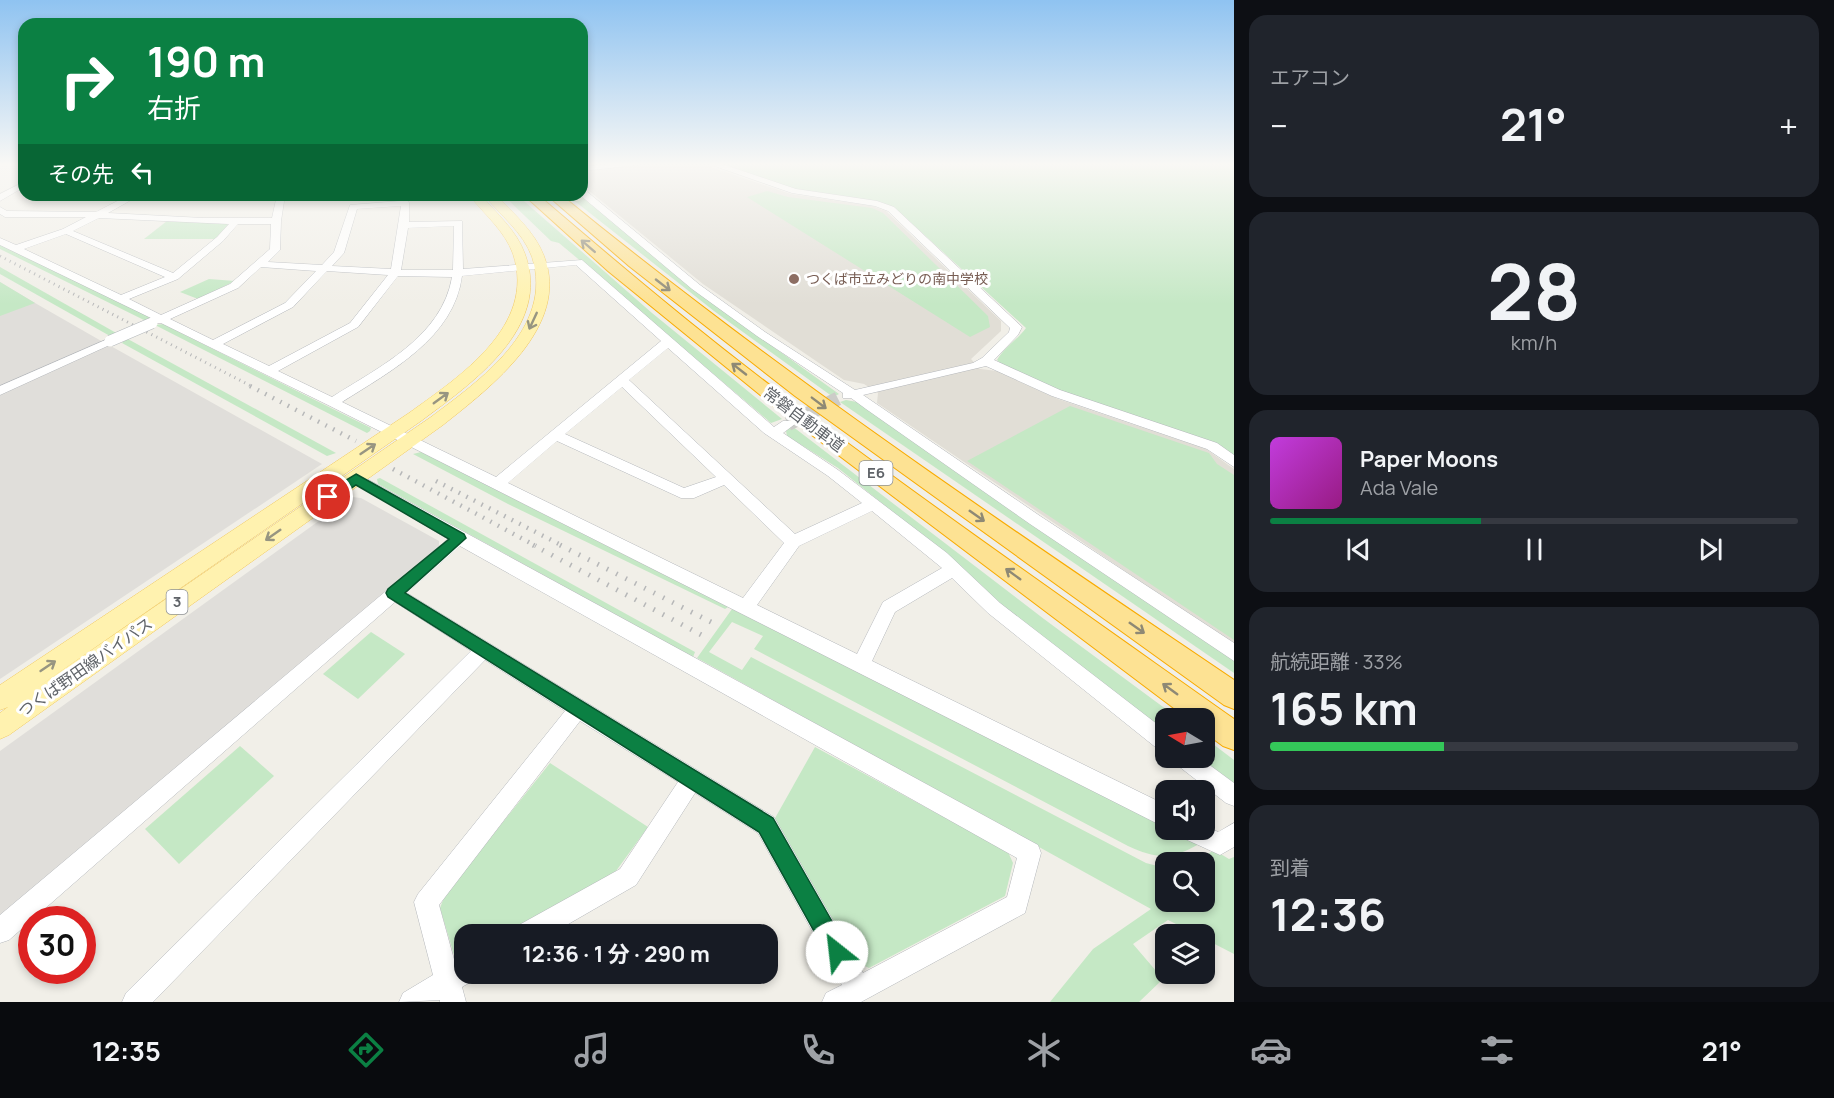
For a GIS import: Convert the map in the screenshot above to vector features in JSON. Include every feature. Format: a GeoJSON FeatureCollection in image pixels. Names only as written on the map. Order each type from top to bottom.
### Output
{"type":"FeatureCollection","features":[{"type":"Feature","properties":{"kind":"highway","name":"常磐自動車道"},"geometry":{"type":"LineString","coordinates":[[547,210],[619,273],[804,420],[1234,736]]}},
{"type":"Feature","properties":{"kind":"highway","name":"常磐自動車道"},"geometry":{"type":"LineString","coordinates":[[571,210],[640,268],[830,411],[1234,696]]}},
{"type":"Feature","properties":{"kind":"main road","name":"つくば野田線バイパス"},"geometry":{"type":"LineString","coordinates":[[0,727],[356,478],[470,374],[498,345],[515,321],[525,286],[523,266],[512,240],[487,210]]}},
{"type":"Feature","properties":{"kind":"main road","name":"つくば野田線バイパス"},"geometry":{"type":"LineString","coordinates":[[0,699],[483,384],[519,346],[531,327],[543,294],[541,265],[523,233],[503,210]]}},
{"type":"Feature","properties":{"kind":"street"},"geometry":{"type":"LineString","coordinates":[[0,210],[5,214],[100,215],[235,222],[276,221]]}},
{"type":"Feature","properties":{"kind":"street"},"geometry":{"type":"LineString","coordinates":[[17,248],[66,231],[109,210]]}},
{"type":"Feature","properties":{"kind":"street"},"geometry":{"type":"LineString","coordinates":[[0,391],[234,286],[275,250],[278,210]]}},
{"type":"Feature","properties":{"kind":"street"},"geometry":{"type":"LineString","coordinates":[[213,344],[289,305],[339,253],[353,210]]}},
{"type":"Feature","properties":{"kind":"street"},"geometry":{"type":"LineString","coordinates":[[269,371],[354,325],[396,272],[404,225],[404,210]]}},
{"type":"Feature","properties":{"kind":"street"},"geometry":{"type":"LineString","coordinates":[[603,210],[696,287],[846,396],[1234,653]]}},
{"type":"Feature","properties":{"kind":"street"},"geometry":{"type":"LineString","coordinates":[[846,396],[977,366],[986,361],[1014,333],[1016,327],[892,210]]}},
{"type":"Feature","properties":{"kind":"street"},"geometry":{"type":"LineString","coordinates":[[123,298],[174,277],[220,239],[235,222]]}},
{"type":"Feature","properties":{"kind":"street"},"geometry":{"type":"LineString","coordinates":[[333,402],[399,359],[427,335],[450,302],[457,272],[459,223],[404,225]]}},
{"type":"Feature","properties":{"kind":"street"},"geometry":{"type":"LineString","coordinates":[[66,231],[174,277]]}},
{"type":"Feature","properties":{"kind":"street"},"geometry":{"type":"LineString","coordinates":[[0,241],[123,298],[157,320],[213,344],[498,483],[1155,812]]}},
{"type":"Feature","properties":{"kind":"street"},"geometry":{"type":"LineString","coordinates":[[260,264],[435,274],[578,262],[774,433],[833,473],[873,504],[954,569],[994,608],[1155,734]]}},
{"type":"Feature","properties":{"kind":"street"},"geometry":{"type":"LineString","coordinates":[[498,483],[669,341]]}},
{"type":"Feature","properties":{"kind":"street"},"geometry":{"type":"LineString","coordinates":[[986,361],[1056,393],[1212,446],[1234,462]]}},
{"type":"Feature","properties":{"kind":"street"},"geometry":{"type":"LineString","coordinates":[[622,380],[794,542]]}},
{"type":"Feature","properties":{"kind":"street"},"geometry":{"type":"LineString","coordinates":[[774,433],[788,424]]}},
{"type":"Feature","properties":{"kind":"street"},"geometry":{"type":"LineString","coordinates":[[555,435],[681,493],[689,494],[728,478]]}},
{"type":"Feature","properties":{"kind":"street"},"geometry":{"type":"LineString","coordinates":[[356,478],[459,538],[1030,853],[1017,905],[835,1002]]}},
{"type":"Feature","properties":{"kind":"street"},"geometry":{"type":"LineString","coordinates":[[746,608],[794,542],[873,504]]}},
{"type":"Feature","properties":{"kind":"street"},"geometry":{"type":"LineString","coordinates":[[0,931],[459,538]]}},
{"type":"Feature","properties":{"kind":"street"},"geometry":{"type":"LineString","coordinates":[[861,665],[889,607],[954,569]]}},
{"type":"Feature","properties":{"kind":"street"},"geometry":{"type":"LineString","coordinates":[[394,593],[766,825],[858,989]]}},
{"type":"Feature","properties":{"kind":"street"},"geometry":{"type":"LineString","coordinates":[[135,1002],[483,650]]}},
{"type":"Feature","properties":{"kind":"street"},"geometry":{"type":"LineString","coordinates":[[412,1002],[455,985],[426,902],[578,709]]}},
{"type":"Feature","properties":{"kind":"street"},"geometry":{"type":"LineString","coordinates":[[1197,768],[1234,796]]}},
{"type":"Feature","properties":{"kind":"street"},"geometry":{"type":"LineString","coordinates":[[546,924],[628,877],[691,780]]}},
{"type":"Feature","properties":{"kind":"street"},"geometry":{"type":"LineString","coordinates":[[1212,840],[1220,844],[1234,834]]}},
{"type":"Feature","properties":{"kind":"shaded area"},"geometry":{"type":"Polygon","coordinates":[[[612,210],[886,211],[1001,321],[1001,331],[971,359],[980,369],[997,371],[1058,399],[1206,449],[1234,469],[1234,645],[877,403],[878,393],[864,384],[844,380],[703,284],[612,210]]]}},
{"type":"Feature","properties":{"kind":"shaded area"},"geometry":{"type":"Polygon","coordinates":[[[0,282],[35,303],[103,342],[0,388],[0,282]]]}},
{"type":"Feature","properties":{"kind":"shaded area"},"geometry":{"type":"Polygon","coordinates":[[[109,345],[322,464],[0,679],[0,394],[109,345]]]}},
{"type":"Feature","properties":{"kind":"shaded area"},"geometry":{"type":"Polygon","coordinates":[[[352,497],[361,498],[439,541],[439,546],[0,918],[0,751],[352,497]]]}},
{"type":"Feature","properties":{"kind":"green space"},"geometry":{"type":"Polygon","coordinates":[[[518,210],[534,210],[652,313],[782,419],[771,423],[559,243],[551,241],[518,210]]]}},
{"type":"Feature","properties":{"kind":"green space"},"geometry":{"type":"Polygon","coordinates":[[[586,210],[598,210],[697,292],[839,394],[833,397],[714,311],[586,210]]]}},
{"type":"Feature","properties":{"kind":"green space"},"geometry":{"type":"Polygon","coordinates":[[[767,210],[876,210],[883,213],[988,316],[990,327],[970,337],[767,210]]]}},
{"type":"Feature","properties":{"kind":"green space"},"geometry":{"type":"Polygon","coordinates":[[[897,210],[1234,210],[1234,457],[1062,392],[1002,365],[997,360],[1026,328],[897,210]]]}},
{"type":"Feature","properties":{"kind":"green space"},"geometry":{"type":"Polygon","coordinates":[[[167,221],[228,225],[215,239],[144,239],[167,221]]]}},
{"type":"Feature","properties":{"kind":"green space"},"geometry":{"type":"Polygon","coordinates":[[[0,244],[151,318],[146,321],[0,249],[0,244]]]}},
{"type":"Feature","properties":{"kind":"green space"},"geometry":{"type":"Polygon","coordinates":[[[0,267],[118,334],[110,336],[0,274],[0,267]]]}},
{"type":"Feature","properties":{"kind":"green space"},"geometry":{"type":"Polygon","coordinates":[[[209,279],[235,281],[198,299],[180,292],[209,279]]]}},
{"type":"Feature","properties":{"kind":"green space"},"geometry":{"type":"Polygon","coordinates":[[[0,282],[35,303],[0,316],[0,282]]]}},
{"type":"Feature","properties":{"kind":"green space"},"geometry":{"type":"Polygon","coordinates":[[[163,324],[371,428],[370,431],[367,433],[155,325],[163,324]]]}},
{"type":"Feature","properties":{"kind":"green space"},"geometry":{"type":"Polygon","coordinates":[[[126,338],[336,453],[327,456],[122,343],[126,338]]]}},
{"type":"Feature","properties":{"kind":"green space"},"geometry":{"type":"Polygon","coordinates":[[[846,400],[857,402],[1234,660],[1234,673],[840,402],[846,400]]]}},
{"type":"Feature","properties":{"kind":"green space"},"geometry":{"type":"Polygon","coordinates":[[[1070,406],[1209,453],[1217,464],[1234,475],[1234,640],[967,461],[1070,406]]]}},
{"type":"Feature","properties":{"kind":"green space"},"geometry":{"type":"Polygon","coordinates":[[[792,426],[1164,708],[1155,708],[1155,724],[1000,604],[945,554],[838,468],[787,436],[786,431],[792,426]]]}},
{"type":"Feature","properties":{"kind":"green space"},"geometry":{"type":"Polygon","coordinates":[[[421,452],[728,607],[725,609],[508,504],[413,454],[421,452]]]}},
{"type":"Feature","properties":{"kind":"green space"},"geometry":{"type":"Polygon","coordinates":[[[380,478],[695,652],[693,657],[378,484],[377,479],[380,478]]]}},
{"type":"Feature","properties":{"kind":"green space"},"geometry":{"type":"Polygon","coordinates":[[[732,609],[1155,822],[1155,840],[1191,840],[1199,844],[1182,852],[1155,852],[1155,855],[1128,846],[754,649],[763,636],[732,622],[709,652],[742,670],[751,657],[1146,863],[1155,865],[1155,912],[1215,912],[1215,852],[1211,852],[1214,850],[1229,859],[1234,857],[1234,954],[1215,944],[1215,924],[1176,924],[1168,920],[1162,924],[1155,924],[1155,929],[1133,944],[1155,970],[1155,984],[1158,984],[1139,1002],[1050,1002],[1093,949],[1151,909],[697,658],[732,609]]]}},
{"type":"Feature","properties":{"kind":"green space"},"geometry":{"type":"Polygon","coordinates":[[[371,632],[405,654],[358,699],[323,674],[371,632]]]}},
{"type":"Feature","properties":{"kind":"green space"},"geometry":{"type":"Polygon","coordinates":[[[240,746],[274,776],[179,864],[145,829],[240,746]]]}},
{"type":"Feature","properties":{"kind":"green space"},"geometry":{"type":"Polygon","coordinates":[[[1215,746],[1234,760],[1234,785],[1211,768],[1215,768],[1215,746]]]}},
{"type":"Feature","properties":{"kind":"green space"},"geometry":{"type":"Polygon","coordinates":[[[815,747],[1008,852],[1013,863],[1005,896],[869,968],[857,962],[774,820],[815,747]]]}},
{"type":"Feature","properties":{"kind":"green space"},"geometry":{"type":"Polygon","coordinates":[[[550,763],[648,827],[616,871],[524,924],[454,924],[454,955],[440,908],[445,895],[550,763]]]}},
{"type":"Feature","properties":{"kind":"tunnel"},"geometry":{"type":"LineString","coordinates":[[788,424],[839,398]]}},
{"type":"Feature","properties":{"kind":"railway"},"geometry":{"type":"LineString","coordinates":[[0,256],[253,387]]}},
{"type":"Feature","properties":{"kind":"railway"},"geometry":{"type":"LineString","coordinates":[[250,386],[356,441]]}},
{"type":"Feature","properties":{"kind":"railway"},"geometry":{"type":"LineString","coordinates":[[393,469],[536,546]]}},
{"type":"Feature","properties":{"kind":"railway"},"geometry":{"type":"LineString","coordinates":[[436,481],[563,546]]}},
{"type":"Feature","properties":{"kind":"railway"},"geometry":{"type":"LineString","coordinates":[[533,545],[709,639]]}},
{"type":"Feature","properties":{"kind":"railway"},"geometry":{"type":"LineString","coordinates":[[560,545],[717,625]]}},
{"type":"Feature","properties":{"kind":"place","name":"つくば市立みどりの南中学校"},"geometry":{"type":"Point","coordinates":[794,279]}},
{"type":"Feature","properties":{"kind":"route"},"geometry":{"type":"LineString","coordinates":[[328,497],[356,478],[459,538],[394,593],[766,825],[837,952]]}}]}
